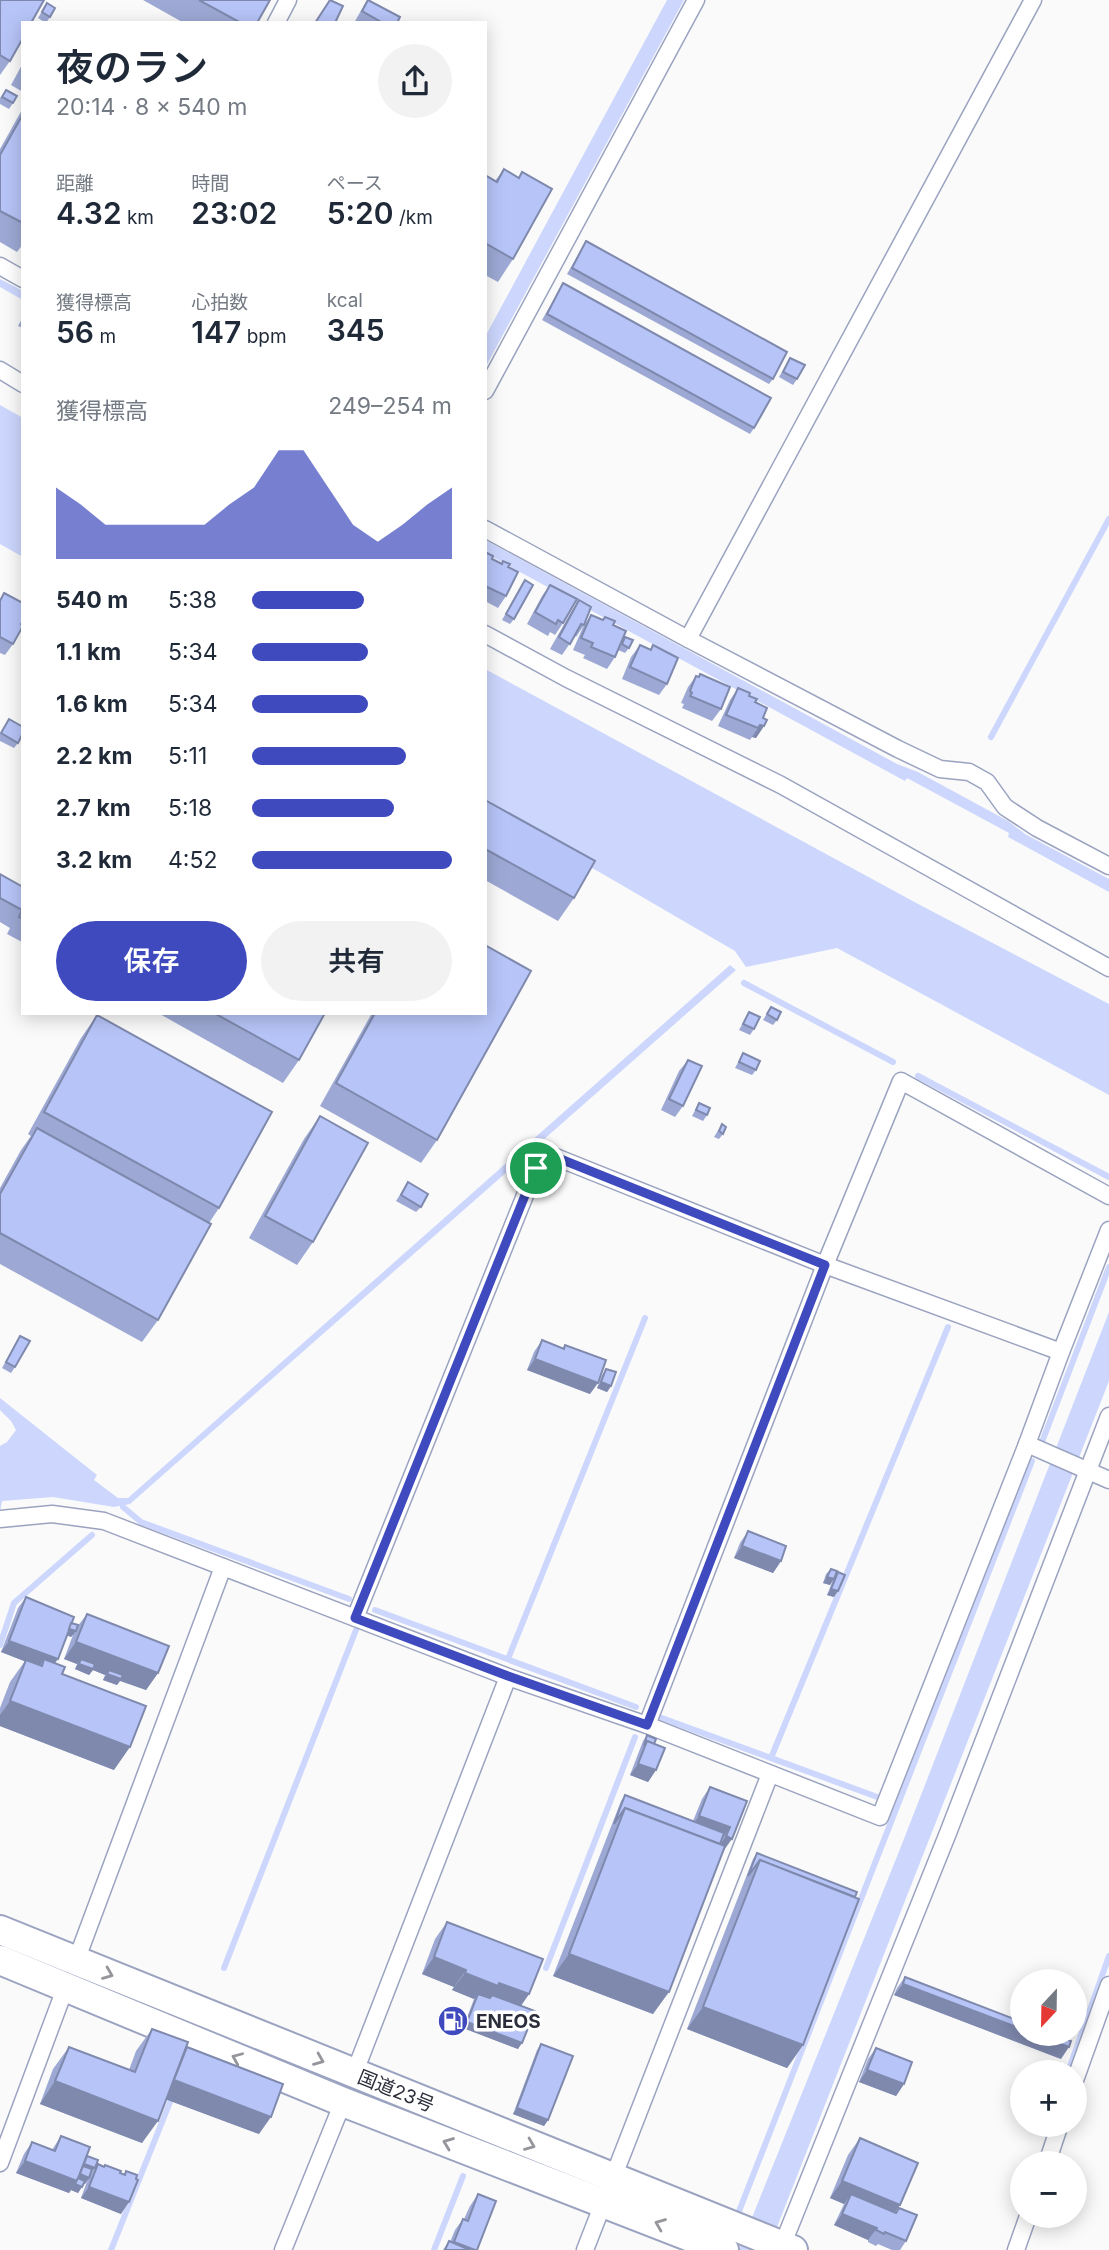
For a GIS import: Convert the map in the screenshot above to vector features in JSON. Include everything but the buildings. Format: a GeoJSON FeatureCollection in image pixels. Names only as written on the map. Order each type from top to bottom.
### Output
{"type":"FeatureCollection","features":[{"type":"Feature","properties":{"kind":"highway"},"geometry":{"type":"LineString","coordinates":[[0,1921],[71,1974]]}},
{"type":"Feature","properties":{"kind":"highway","name":"国道23号"},"geometry":{"type":"LineString","coordinates":[[0,1930],[71,1974],[343,2102],[608,2190]]}},
{"type":"Feature","properties":{"kind":"highway","name":"国道23号"},"geometry":{"type":"LineString","coordinates":[[0,1960],[71,1974],[354,2074],[722,2240],[785,2247]]}},
{"type":"Feature","properties":{"kind":"highway"},"geometry":{"type":"LineString","coordinates":[[0,1974],[71,1974]]}},
{"type":"Feature","properties":{"kind":"street"},"geometry":{"type":"LineString","coordinates":[[277,21],[288,0]]}},
{"type":"Feature","properties":{"kind":"street"},"geometry":{"type":"LineString","coordinates":[[487,387],[696,0]]}},
{"type":"Feature","properties":{"kind":"street"},"geometry":{"type":"LineString","coordinates":[[688,639],[1033,0]]}},
{"type":"Feature","properties":{"kind":"street"},"geometry":{"type":"LineString","coordinates":[[0,266],[21,278]]}},
{"type":"Feature","properties":{"kind":"street"},"geometry":{"type":"LineString","coordinates":[[0,370],[21,383]]}},
{"type":"Feature","properties":{"kind":"street"},"geometry":{"type":"LineString","coordinates":[[487,530],[898,749],[940,769],[969,772],[987,782],[1005,807],[1037,828],[1109,866]]}},
{"type":"Feature","properties":{"kind":"street"},"geometry":{"type":"LineString","coordinates":[[487,635],[566,678],[781,785],[1109,968]]}},
{"type":"Feature","properties":{"kind":"street"},"geometry":{"type":"LineString","coordinates":[[647,1725],[825,1265],[901,1081],[1109,1196]]}},
{"type":"Feature","properties":{"kind":"street"},"geometry":{"type":"LineString","coordinates":[[355,1618],[536,1168],[553,1156],[825,1265],[1061,1352]]}},
{"type":"Feature","properties":{"kind":"street"},"geometry":{"type":"LineString","coordinates":[[5,1518],[52,1514],[104,1521],[508,1676],[647,1725],[880,1817],[1109,1230]]}},
{"type":"Feature","properties":{"kind":"street"},"geometry":{"type":"LineString","coordinates":[[785,2247],[948,1833],[1084,1469],[1109,1416]]}},
{"type":"Feature","properties":{"kind":"street"},"geometry":{"type":"LineString","coordinates":[[1027,1444],[1109,1480]]}},
{"type":"Feature","properties":{"kind":"street"},"geometry":{"type":"LineString","coordinates":[[0,2163],[223,1567]]}},
{"type":"Feature","properties":{"kind":"street"},"geometry":{"type":"LineString","coordinates":[[354,2074],[508,1676]]}},
{"type":"Feature","properties":{"kind":"street"},"geometry":{"type":"LineString","coordinates":[[585,2250],[770,1774]]}},
{"type":"Feature","properties":{"kind":"street"},"geometry":{"type":"LineString","coordinates":[[1082,2060],[1109,1984]]}},
{"type":"Feature","properties":{"kind":"street"},"geometry":{"type":"LineString","coordinates":[[283,2250],[343,2102]]}},
{"type":"Feature","properties":{"kind":"street"},"geometry":{"type":"LineString","coordinates":[[1016,2250],[1024,2228]]}},
{"type":"Feature","properties":{"kind":"water"},"geometry":{"type":"Polygon","coordinates":[[[667,0],[684,0],[487,364],[487,333],[667,0]]]}},
{"type":"Feature","properties":{"kind":"water"},"geometry":{"type":"Polygon","coordinates":[[[0,279],[21,290],[21,299],[0,287],[0,279]]]}},
{"type":"Feature","properties":{"kind":"water"},"geometry":{"type":"Polygon","coordinates":[[[0,405],[21,417],[21,556],[0,544],[0,405]]]}},
{"type":"Feature","properties":{"kind":"water"},"geometry":{"type":"Polygon","coordinates":[[[487,541],[897,764],[918,772],[1008,821],[1025,834],[1109,879],[1109,892],[1008,837],[1009,833],[907,778],[905,781],[487,554],[487,541]]]}},
{"type":"Feature","properties":{"kind":"water"},"geometry":{"type":"Polygon","coordinates":[[[487,670],[920,905],[1109,1004],[1109,1095],[837,948],[746,967],[735,951],[487,811],[487,670]]]}},
{"type":"Feature","properties":{"kind":"water"},"geometry":{"type":"Polygon","coordinates":[[[730,965],[736,970],[130,1504],[114,1507],[53,1497],[2,1501],[0,1512],[0,1446],[7,1442],[16,1430],[0,1410],[0,1398],[97,1475],[94,1480],[118,1498],[128,1498],[730,965]]]}},
{"type":"Feature","properties":{"kind":"water"},"geometry":{"type":"Polygon","coordinates":[[[1109,1312],[1109,1381],[768,2250],[739,2250],[900,1849],[1109,1312]]]}},
{"type":"Feature","properties":{"kind":"waterway"},"geometry":{"type":"LineString","coordinates":[[991,737],[1109,519]]}},
{"type":"Feature","properties":{"kind":"waterway"},"geometry":{"type":"LineString","coordinates":[[744,983],[893,1062]]}},
{"type":"Feature","properties":{"kind":"waterway"},"geometry":{"type":"LineString","coordinates":[[918,1076],[1109,1177]]}},
{"type":"Feature","properties":{"kind":"waterway"},"geometry":{"type":"LineString","coordinates":[[1042,1442],[1109,1267]]}},
{"type":"Feature","properties":{"kind":"waterway"},"geometry":{"type":"LineString","coordinates":[[508,1659],[645,1318]]}},
{"type":"Feature","properties":{"kind":"waterway"},"geometry":{"type":"LineString","coordinates":[[771,1758],[948,1327]]}},
{"type":"Feature","properties":{"kind":"waterway"},"geometry":{"type":"LineString","coordinates":[[736,2219],[1032,1461]]}},
{"type":"Feature","properties":{"kind":"waterway"},"geometry":{"type":"LineString","coordinates":[[122,1502],[123,1507],[141,1522],[349,1599]]}},
{"type":"Feature","properties":{"kind":"waterway"},"geometry":{"type":"LineString","coordinates":[[0,1645],[14,1603],[92,1535]]}},
{"type":"Feature","properties":{"kind":"waterway"},"geometry":{"type":"LineString","coordinates":[[375,1610],[636,1707]]}},
{"type":"Feature","properties":{"kind":"waterway"},"geometry":{"type":"LineString","coordinates":[[224,1968],[356,1630]]}},
{"type":"Feature","properties":{"kind":"waterway"},"geometry":{"type":"LineString","coordinates":[[662,1718],[880,1798]]}},
{"type":"Feature","properties":{"kind":"waterway"},"geometry":{"type":"LineString","coordinates":[[546,1968],[635,1737]]}},
{"type":"Feature","properties":{"kind":"waterway"},"geometry":{"type":"LineString","coordinates":[[1072,2060],[1109,1956]]}},
{"type":"Feature","properties":{"kind":"waterway"},"geometry":{"type":"LineString","coordinates":[[111,2250],[170,2102]]}},
{"type":"Feature","properties":{"kind":"waterway"},"geometry":{"type":"LineString","coordinates":[[434,2250],[463,2176]]}},
{"type":"Feature","properties":{"kind":"place","name":"ENEOS"},"geometry":{"type":"Point","coordinates":[453,2021]}},
{"type":"Feature","properties":{"kind":"route"},"geometry":{"type":"LineString","coordinates":[[553,1156],[825,1265],[647,1725],[355,1618],[536,1168],[553,1156]]}}]}
